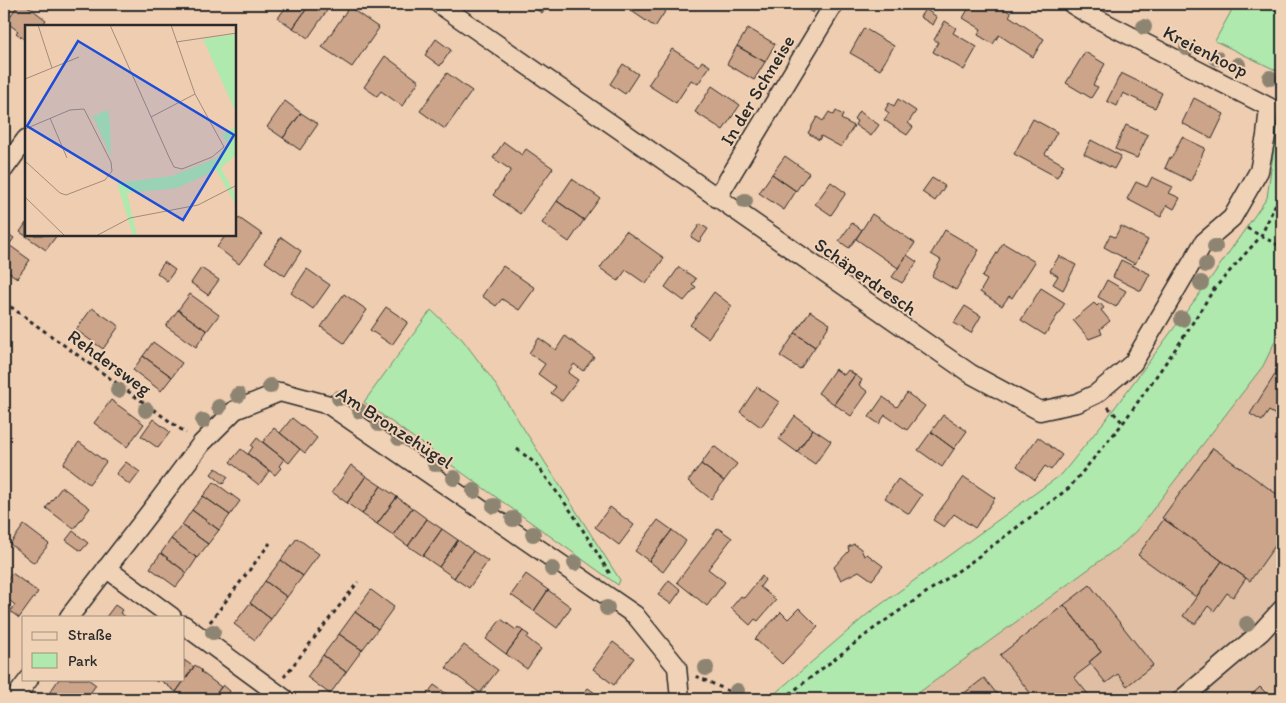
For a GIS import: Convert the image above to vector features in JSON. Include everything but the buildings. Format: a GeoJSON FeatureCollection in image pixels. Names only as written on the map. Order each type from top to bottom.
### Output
{"type":"FeatureCollection","features":[{"type":"Feature","properties":{"kind":"street","name":"Schäperdresch"},"geometry":{"type":"LineString","coordinates":[[439,4],[970,374],[1040,411],[1077,403],[1096,394],[1133,363],[1204,242],[1232,218]]}},
{"type":"Feature","properties":{"kind":"street","name":"In der Schneise"},"geometry":{"type":"LineString","coordinates":[[717,198],[834,4]]}},
{"type":"Feature","properties":{"kind":"street","name":"Kreienhoop"},"geometry":{"type":"LineString","coordinates":[[1072,4],[1269,107],[1266,136],[1259,171],[1232,218]]}},
{"type":"Feature","properties":{"kind":"street"},"geometry":{"type":"LineString","coordinates":[[4,169],[25,140]]}},
{"type":"Feature","properties":{"kind":"street","name":"Am Bronzehügel"},"geometry":{"type":"LineString","coordinates":[[70,616],[201,444],[235,410],[280,392],[329,405],[635,616],[677,668]]}},
{"type":"Feature","properties":{"kind":"street"},"geometry":{"type":"LineString","coordinates":[[106,568],[171,616]]}},
{"type":"Feature","properties":{"kind":"street"},"geometry":{"type":"LineString","coordinates":[[1182,699],[1261,632],[1282,609]]}},
{"type":"Feature","properties":{"kind":"street"},"geometry":{"type":"LineString","coordinates":[[185,626],[279,695]]}},
{"type":"Feature","properties":{"kind":"street"},"geometry":{"type":"LineString","coordinates":[[677,668],[680,699]]}},
{"type":"Feature","properties":{"kind":"street"},"geometry":{"type":"LineString","coordinates":[[14,699],[28,680]]}},
{"type":"Feature","properties":{"kind":"path"},"geometry":{"type":"LineString","coordinates":[[783,699],[876,627],[971,562],[1069,488],[1123,423],[1181,341],[1214,289],[1261,236],[1282,190]]}},
{"type":"Feature","properties":{"kind":"path"},"geometry":{"type":"LineString","coordinates":[[1232,218],[1282,247]]}},
{"type":"Feature","properties":{"kind":"path","name":"Rehdersweg"},"geometry":{"type":"LineString","coordinates":[[4,302],[201,444]]}},
{"type":"Feature","properties":{"kind":"path"},"geometry":{"type":"LineString","coordinates":[[517,449],[536,464],[573,514],[611,576]]}},
{"type":"Feature","properties":{"kind":"path"},"geometry":{"type":"LineString","coordinates":[[199,636],[270,543]]}},
{"type":"Feature","properties":{"kind":"path"},"geometry":{"type":"LineString","coordinates":[[279,695],[358,582]]}},
{"type":"Feature","properties":{"kind":"path"},"geometry":{"type":"LineString","coordinates":[[677,668],[746,699]]}},
{"type":"Feature","properties":{"kind":"shaded area"},"geometry":{"type":"Polygon","coordinates":[[[1282,327],[1282,699],[910,699],[1119,547],[1263,366],[1282,327]]]}},
{"type":"Feature","properties":{"kind":"green space"},"geometry":{"type":"Polygon","coordinates":[[[1235,4],[1282,4],[1282,73],[1215,41],[1235,4]]]}},
{"type":"Feature","properties":{"kind":"green space"},"geometry":{"type":"Polygon","coordinates":[[[1282,90],[1282,327],[1263,366],[1137,530],[1119,547],[910,699],[769,699],[869,613],[1062,474],[1107,418],[1206,285],[1267,198],[1282,90]]]}},
{"type":"Feature","properties":{"kind":"green space"},"geometry":{"type":"Polygon","coordinates":[[[431,310],[462,339],[492,379],[620,580],[618,585],[364,402],[431,310]]]}}]}
